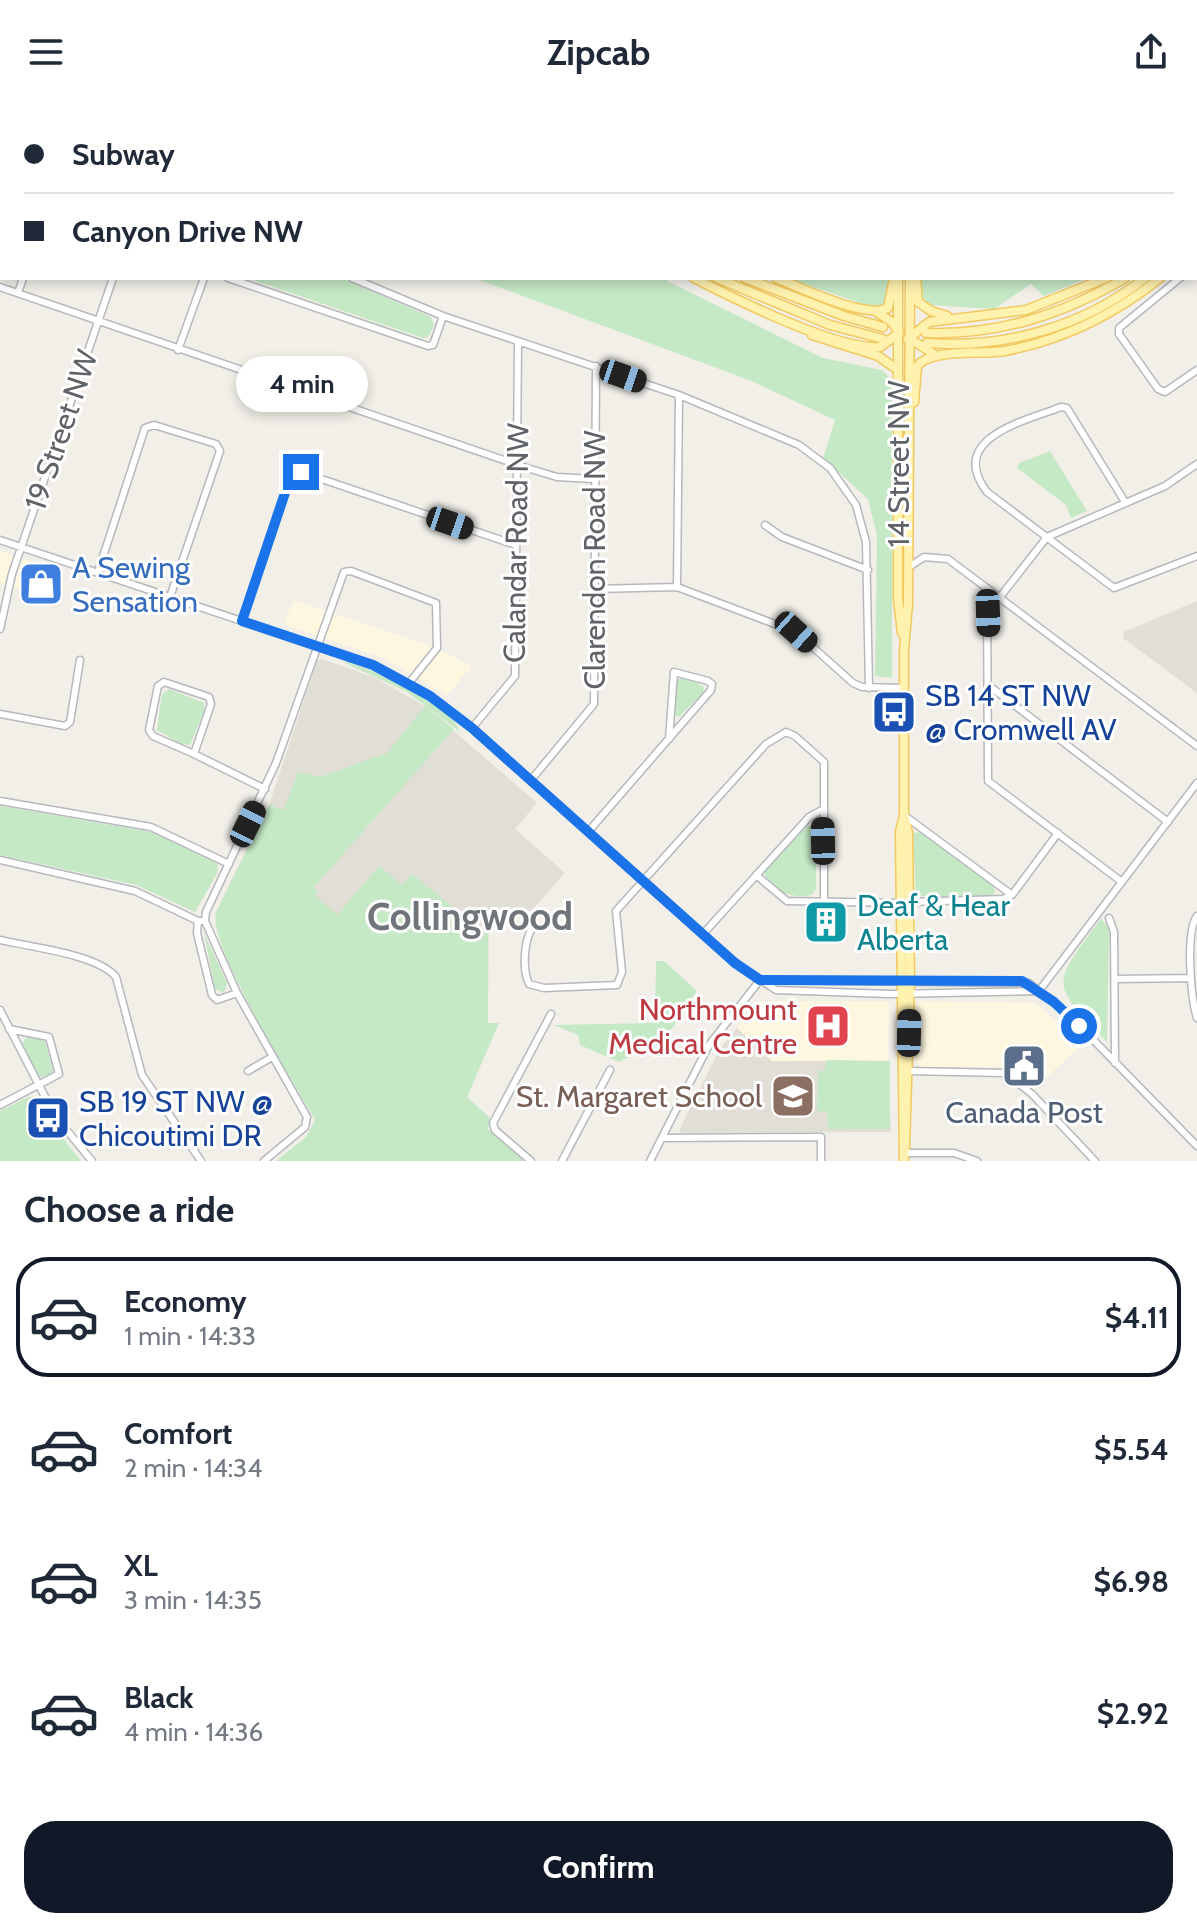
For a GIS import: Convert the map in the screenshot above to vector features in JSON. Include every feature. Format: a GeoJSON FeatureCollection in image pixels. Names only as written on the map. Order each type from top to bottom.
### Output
{"type":"FeatureCollection","features":[{"type":"Feature","properties":{"kind":"main road"},"geometry":{"type":"LineString","coordinates":[[698,280],[829,342],[888,360],[898,371]]}},
{"type":"Feature","properties":{"kind":"main road"},"geometry":{"type":"LineString","coordinates":[[722,280],[830,325],[883,339]]}},
{"type":"Feature","properties":{"kind":"main road"},"geometry":{"type":"LineString","coordinates":[[750,280],[844,316],[883,327]]}},
{"type":"Feature","properties":{"kind":"main road"},"geometry":{"type":"LineString","coordinates":[[781,280],[827,298],[877,312],[902,330],[905,346]]}},
{"type":"Feature","properties":{"kind":"main road"},"geometry":{"type":"LineString","coordinates":[[877,312],[888,308],[895,280]]}},
{"type":"Feature","properties":{"kind":"main road","name":"14 Street NW"},"geometry":{"type":"LineString","coordinates":[[895,280],[905,346],[909,446],[909,567],[904,650],[904,1157]]}},
{"type":"Feature","properties":{"kind":"main road","name":"14 Street NW"},"geometry":{"type":"LineString","coordinates":[[904,650],[898,599],[898,371],[910,317],[910,280]]}},
{"type":"Feature","properties":{"kind":"main road"},"geometry":{"type":"LineString","coordinates":[[916,280],[916,295],[922,306],[955,318]]}},
{"type":"Feature","properties":{"kind":"main road"},"geometry":{"type":"LineString","coordinates":[[905,346],[929,322],[1026,310],[1101,280]]}},
{"type":"Feature","properties":{"kind":"main road"},"geometry":{"type":"LineString","coordinates":[[926,333],[978,332],[1027,323],[1073,307],[1121,280]]}},
{"type":"Feature","properties":{"kind":"main road"},"geometry":{"type":"LineString","coordinates":[[927,343],[977,344],[1027,335],[1102,307],[1142,280]]}},
{"type":"Feature","properties":{"kind":"main road"},"geometry":{"type":"LineString","coordinates":[[905,346],[935,355],[979,354],[1042,343],[1087,326],[1134,299],[1158,280]]}},
{"type":"Feature","properties":{"kind":"main road"},"geometry":{"type":"LineString","coordinates":[[787,321],[872,347],[890,342],[910,317]]}},
{"type":"Feature","properties":{"kind":"main road"},"geometry":{"type":"LineString","coordinates":[[909,446],[917,366],[935,355]]}},
{"type":"Feature","properties":{"kind":"main road","name":"14 Street NW"},"geometry":{"type":"LineString","coordinates":[[904,1157],[908,1071],[906,993]]}},
{"type":"Feature","properties":{"kind":"street"},"geometry":{"type":"LineString","coordinates":[[18,293],[22,280]]}},
{"type":"Feature","properties":{"kind":"street","name":"19 Street NW"},"geometry":{"type":"LineString","coordinates":[[0,629],[21,546],[112,280]]}},
{"type":"Feature","properties":{"kind":"street"},"geometry":{"type":"LineString","coordinates":[[178,350],[203,280]]}},
{"type":"Feature","properties":{"kind":"street"},"geometry":{"type":"LineString","coordinates":[[234,280],[428,346],[433,345],[443,316]]}},
{"type":"Feature","properties":{"kind":"street"},"geometry":{"type":"LineString","coordinates":[[357,280],[518,343],[679,395],[799,445],[830,468],[856,505],[866,542],[869,688]]}},
{"type":"Feature","properties":{"kind":"street"},"geometry":{"type":"LineString","coordinates":[[1178,280],[1119,328],[1119,334],[1158,389],[1165,392],[1197,370]]}},
{"type":"Feature","properties":{"kind":"street"},"geometry":{"type":"LineString","coordinates":[[0,287],[98,323],[557,477],[594,479]]}},
{"type":"Feature","properties":{"kind":"street","name":"Calandar Road NW"},"geometry":{"type":"LineString","coordinates":[[472,728],[515,676],[518,343]]}},
{"type":"Feature","properties":{"kind":"street","name":"Clarendon Road NW"},"geometry":{"type":"LineString","coordinates":[[531,780],[594,704],[596,366]]}},
{"type":"Feature","properties":{"kind":"street"},"geometry":{"type":"LineString","coordinates":[[677,587],[679,395]]}},
{"type":"Feature","properties":{"kind":"street"},"geometry":{"type":"LineString","coordinates":[[1125,502],[1067,408],[1061,407],[997,433],[980,447],[976,457],[980,482],[1114,588],[1197,556]]}},
{"type":"Feature","properties":{"kind":"street"},"geometry":{"type":"LineString","coordinates":[[98,572],[145,428],[154,425],[216,444],[220,451],[170,597]]}},
{"type":"Feature","properties":{"kind":"street"},"geometry":{"type":"LineString","coordinates":[[1000,597],[1047,537],[1165,486],[1197,464]]}},
{"type":"Feature","properties":{"kind":"street"},"geometry":{"type":"LineString","coordinates":[[242,621],[291,475],[301,472],[516,545]]}},
{"type":"Feature","properties":{"kind":"street"},"geometry":{"type":"LineString","coordinates":[[765,525],[782,537],[868,570]]}},
{"type":"Feature","properties":{"kind":"street"},"geometry":{"type":"LineString","coordinates":[[0,540],[316,645],[373,665],[409,683],[472,728],[703,934],[776,990],[906,993],[1039,991]]}},
{"type":"Feature","properties":{"kind":"street"},"geometry":{"type":"LineString","coordinates":[[909,567],[924,557],[948,559],[1197,746]]}},
{"type":"Feature","properties":{"kind":"street"},"geometry":{"type":"LineString","coordinates":[[237,993],[217,1000],[212,995],[197,933],[265,789],[344,572],[431,599],[438,609],[437,648],[409,683]]}},
{"type":"Feature","properties":{"kind":"street"},"geometry":{"type":"LineString","coordinates":[[594,589],[677,587],[796,632],[853,683],[869,688],[904,688]]}},
{"type":"Feature","properties":{"kind":"street"},"geometry":{"type":"LineString","coordinates":[[987,588],[988,781],[1122,882]]}},
{"type":"Feature","properties":{"kind":"street"},"geometry":{"type":"LineString","coordinates":[[0,714],[65,726],[70,722],[80,660]]}},
{"type":"Feature","properties":{"kind":"street"},"geometry":{"type":"LineString","coordinates":[[589,831],[669,739],[711,690],[712,684],[708,681],[674,672],[669,739]]}},
{"type":"Feature","properties":{"kind":"street"},"geometry":{"type":"LineString","coordinates":[[194,754],[211,704],[209,697],[164,682],[158,686],[149,730],[153,736],[265,789]]}},
{"type":"Feature","properties":{"kind":"street"},"geometry":{"type":"LineString","coordinates":[[988,685],[1168,822]]}},
{"type":"Feature","properties":{"kind":"street"},"geometry":{"type":"LineString","coordinates":[[532,928],[526,938],[526,977],[529,984],[544,988],[613,987],[620,981],[622,972],[615,916],[619,909],[776,736],[786,732],[795,736],[824,762],[824,902]]}},
{"type":"Feature","properties":{"kind":"street"},"geometry":{"type":"LineString","coordinates":[[1039,991],[1197,783]]}},
{"type":"Feature","properties":{"kind":"street"},"geometry":{"type":"LineString","coordinates":[[0,801],[151,827],[229,864]]}},
{"type":"Feature","properties":{"kind":"street"},"geometry":{"type":"LineString","coordinates":[[703,934],[809,817],[822,810]]}},
{"type":"Feature","properties":{"kind":"street"},"geometry":{"type":"LineString","coordinates":[[904,815],[1012,895]]}},
{"type":"Feature","properties":{"kind":"street"},"geometry":{"type":"LineString","coordinates":[[756,875],[787,901],[995,901],[1012,895],[1058,833]]}},
{"type":"Feature","properties":{"kind":"street"},"geometry":{"type":"LineString","coordinates":[[0,860],[135,891],[202,921],[237,993],[307,1117],[305,1127],[264,1161]]}},
{"type":"Feature","properties":{"kind":"street"},"geometry":{"type":"LineString","coordinates":[[1197,916],[1191,924],[1191,978],[1197,1018]]}},
{"type":"Feature","properties":{"kind":"street"},"geometry":{"type":"LineString","coordinates":[[1109,918],[1114,932],[1115,1063]]}},
{"type":"Feature","properties":{"kind":"street"},"geometry":{"type":"LineString","coordinates":[[0,940],[93,962],[110,970],[116,977],[142,1075],[201,1161]]}},
{"type":"Feature","properties":{"kind":"street"},"geometry":{"type":"LineString","coordinates":[[1115,979],[1191,978]]}},
{"type":"Feature","properties":{"kind":"street"},"geometry":{"type":"LineString","coordinates":[[760,980],[1022,981],[1039,991],[1197,1146]]}},
{"type":"Feature","properties":{"kind":"street"},"geometry":{"type":"LineString","coordinates":[[650,1161],[709,1045],[760,980]]}},
{"type":"Feature","properties":{"kind":"street"},"geometry":{"type":"LineString","coordinates":[[0,1010],[55,1116],[92,1161]]}},
{"type":"Feature","properties":{"kind":"street"},"geometry":{"type":"LineString","coordinates":[[531,1161],[495,1130],[493,1123],[551,1014]]}},
{"type":"Feature","properties":{"kind":"street"},"geometry":{"type":"LineString","coordinates":[[0,1105],[59,1074],[49,1037],[9,1029]]}},
{"type":"Feature","properties":{"kind":"street"},"geometry":{"type":"LineString","coordinates":[[248,1071],[272,1057]]}},
{"type":"Feature","properties":{"kind":"street"},"geometry":{"type":"LineString","coordinates":[[562,1161],[610,1070]]}},
{"type":"Feature","properties":{"kind":"street"},"geometry":{"type":"LineString","coordinates":[[908,1071],[1005,1073],[1032,1094],[1095,1161]]}},
{"type":"Feature","properties":{"kind":"street"},"geometry":{"type":"LineString","coordinates":[[662,1138],[821,1137],[821,1161]]}},
{"type":"Feature","properties":{"kind":"street"},"geometry":{"type":"LineString","coordinates":[[904,1157],[954,1153],[977,1161]]}},
{"type":"Feature","properties":{"kind":"shaded area"},"geometry":{"type":"Polygon","coordinates":[[[0,551],[53,569],[45,597],[0,584],[0,551]]]}},
{"type":"Feature","properties":{"kind":"shaded area"},"geometry":{"type":"Polygon","coordinates":[[[293,600],[429,645],[472,666],[447,695],[383,658],[284,625],[293,600]]]}},
{"type":"Feature","properties":{"kind":"shaded area"},"geometry":{"type":"Polygon","coordinates":[[[1197,601],[1197,693],[1123,638],[1124,632],[1197,601]]]}},
{"type":"Feature","properties":{"kind":"shaded area"},"geometry":{"type":"Polygon","coordinates":[[[322,659],[376,678],[425,706],[537,803],[515,829],[565,873],[531,911],[489,911],[488,1023],[227,889],[269,805],[317,661],[322,659]]]}},
{"type":"Feature","properties":{"kind":"shaded area"},"geometry":{"type":"Polygon","coordinates":[[[760,1001],[889,1001],[888,1061],[772,1061],[737,1028],[760,1001]]]}},
{"type":"Feature","properties":{"kind":"shaded area"},"geometry":{"type":"Polygon","coordinates":[[[920,1001],[1036,1003],[1080,1046],[1033,1090],[1004,1067],[920,1067],[913,1060],[913,1005],[920,1001]]]}},
{"type":"Feature","properties":{"kind":"shaded area","name":"St. Margaret School"},"geometry":{"type":"Polygon","coordinates":[[[737,1028],[772,1061],[888,1061],[891,1132],[679,1131],[719,1050],[737,1028]]]}},
{"type":"Feature","properties":{"kind":"green space"},"geometry":{"type":"Polygon","coordinates":[[[253,280],[346,280],[431,317],[434,325],[428,337],[423,338],[253,280]]]}},
{"type":"Feature","properties":{"kind":"green space"},"geometry":{"type":"Polygon","coordinates":[[[479,280],[665,280],[823,358],[882,370],[892,380],[892,678],[875,676],[877,535],[868,499],[823,458],[835,420],[749,380],[479,280]]]}},
{"type":"Feature","properties":{"kind":"green space"},"geometry":{"type":"Polygon","coordinates":[[[793,280],[890,280],[889,300],[879,308],[793,280]]]}},
{"type":"Feature","properties":{"kind":"green space"},"geometry":{"type":"Polygon","coordinates":[[[920,280],[1083,280],[1044,296],[1031,284],[994,309],[929,305],[922,296],[920,280]]]}},
{"type":"Feature","properties":{"kind":"green space"},"geometry":{"type":"Polygon","coordinates":[[[1050,451],[1087,511],[1071,518],[1066,505],[1017,468],[1019,463],[1050,451]]]}},
{"type":"Feature","properties":{"kind":"green space"},"geometry":{"type":"Polygon","coordinates":[[[341,661],[408,688],[443,711],[460,732],[407,692],[341,661]]]}},
{"type":"Feature","properties":{"kind":"green space"},"geometry":{"type":"Polygon","coordinates":[[[683,676],[704,687],[703,693],[679,717],[675,714],[675,682],[683,676]]]}},
{"type":"Feature","properties":{"kind":"green space"},"geometry":{"type":"Polygon","coordinates":[[[169,689],[204,703],[204,711],[190,745],[181,744],[157,730],[162,694],[169,689]]]}},
{"type":"Feature","properties":{"kind":"green space"},"geometry":{"type":"Polygon","coordinates":[[[425,706],[454,729],[314,887],[318,892],[315,895],[337,915],[379,866],[402,885],[412,874],[488,935],[488,1023],[499,1023],[467,1097],[490,1118],[488,1129],[524,1161],[276,1161],[306,1137],[315,1120],[238,983],[217,929],[216,912],[269,805],[284,810],[298,772],[320,777],[387,753],[425,706]]]}},
{"type":"Feature","properties":{"kind":"green space"},"geometry":{"type":"Polygon","coordinates":[[[0,806],[151,832],[217,863],[218,872],[195,912],[136,885],[0,855],[0,806]]]}},
{"type":"Feature","properties":{"kind":"green space"},"geometry":{"type":"Polygon","coordinates":[[[804,826],[811,826],[816,834],[816,889],[812,895],[797,896],[777,889],[764,872],[804,826]]]}},
{"type":"Feature","properties":{"kind":"green space"},"geometry":{"type":"Polygon","coordinates":[[[921,832],[994,886],[995,893],[990,896],[916,896],[913,833],[921,832]]]}},
{"type":"Feature","properties":{"kind":"green space"},"geometry":{"type":"Polygon","coordinates":[[[1101,918],[1109,929],[1107,1042],[1074,1006],[1066,994],[1064,983],[1073,958],[1101,918]]]}},
{"type":"Feature","properties":{"kind":"green space"},"geometry":{"type":"Polygon","coordinates":[[[204,933],[227,983],[224,993],[215,989],[204,933]]]}},
{"type":"Feature","properties":{"kind":"green space"},"geometry":{"type":"Polygon","coordinates":[[[656,961],[664,961],[697,991],[667,1036],[619,1062],[580,1045],[578,1035],[554,1025],[655,1023],[656,961]]]}},
{"type":"Feature","properties":{"kind":"green space"},"geometry":{"type":"Polygon","coordinates":[[[29,1035],[45,1041],[53,1071],[46,1078],[38,1076],[22,1043],[29,1035]]]}},
{"type":"Feature","properties":{"kind":"green space"},"geometry":{"type":"Polygon","coordinates":[[[827,1060],[890,1061],[890,1129],[828,1129],[827,1112],[817,1111],[818,1071],[824,1071],[827,1060]]]}},
{"type":"Feature","properties":{"kind":"green space"},"geometry":{"type":"Polygon","coordinates":[[[30,1096],[81,1161],[0,1161],[0,1111],[30,1096]]]}},
{"type":"Feature","properties":{"kind":"place","name":"A Sewing Sensation"},"geometry":{"type":"Point","coordinates":[41,584]}},
{"type":"Feature","properties":{"kind":"place","name":"SB 14 ST NW @ Cromwell AV"},"geometry":{"type":"Point","coordinates":[894,712]}},
{"type":"Feature","properties":{"kind":"place","name":"Deaf & Hear Alberta"},"geometry":{"type":"Point","coordinates":[826,922]}},
{"type":"Feature","properties":{"kind":"place","name":"Northmount Medical Centre"},"geometry":{"type":"Point","coordinates":[828,1026]}},
{"type":"Feature","properties":{"kind":"place","name":"Canada Post"},"geometry":{"type":"Point","coordinates":[1024,1066]}},
{"type":"Feature","properties":{"kind":"place","name":"St. Margaret School"},"geometry":{"type":"Point","coordinates":[793,1096]}},
{"type":"Feature","properties":{"kind":"place","name":"SB 19 ST NW @ Chicoutimi DR"},"geometry":{"type":"Point","coordinates":[48,1118]}},
{"type":"Feature","properties":{"kind":"district","name":"Collingwood"},"geometry":{"type":"Point","coordinates":[470,916]}},
{"type":"Feature","properties":{"kind":"route"},"geometry":{"type":"LineString","coordinates":[[301,472],[291,475],[242,621],[373,665],[430,696],[472,728],[735,963],[760,980],[1022,981],[1054,1002],[1079,1026]]}}]}
